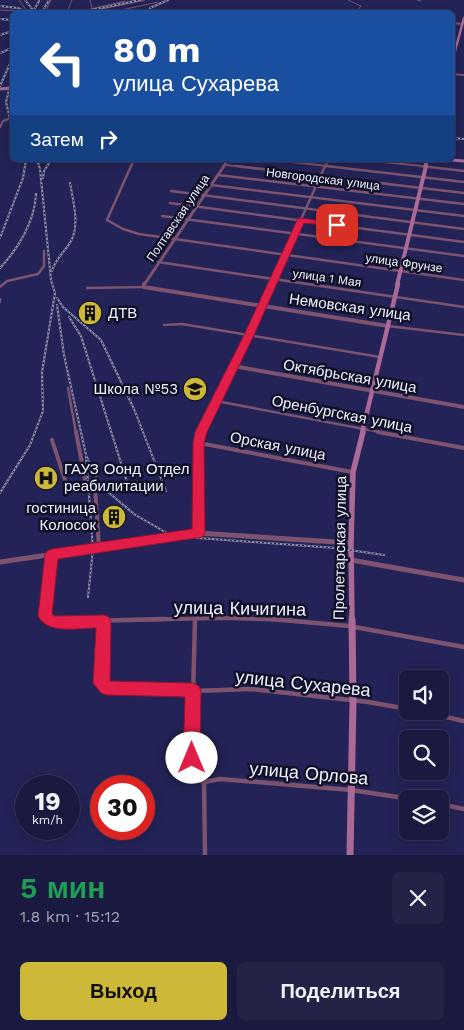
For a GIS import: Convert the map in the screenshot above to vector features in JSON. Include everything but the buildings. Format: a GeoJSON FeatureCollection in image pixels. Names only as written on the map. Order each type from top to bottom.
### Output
{"type":"FeatureCollection","features":[{"type":"Feature","properties":{"kind":"main road"},"geometry":{"type":"LineString","coordinates":[[455,52],[464,18]]}},
{"type":"Feature","properties":{"kind":"main road","name":"Пролетарская улица"},"geometry":{"type":"LineString","coordinates":[[350,855],[353,702],[351,543],[353,472],[426,162]]}},
{"type":"Feature","properties":{"kind":"street"},"geometry":{"type":"LineString","coordinates":[[19,0],[27,10]]}},
{"type":"Feature","properties":{"kind":"street"},"geometry":{"type":"LineString","coordinates":[[90,0],[92,8]]}},
{"type":"Feature","properties":{"kind":"street"},"geometry":{"type":"LineString","coordinates":[[93,10],[144,0]]}},
{"type":"Feature","properties":{"kind":"street"},"geometry":{"type":"LineString","coordinates":[[348,0],[361,6],[358,10]]}},
{"type":"Feature","properties":{"kind":"street"},"geometry":{"type":"LineString","coordinates":[[85,10],[125,1]]}},
{"type":"Feature","properties":{"kind":"street"},"geometry":{"type":"LineString","coordinates":[[122,10],[158,2]]}},
{"type":"Feature","properties":{"kind":"street"},"geometry":{"type":"LineString","coordinates":[[101,8],[107,10]]}},
{"type":"Feature","properties":{"kind":"street"},"geometry":{"type":"LineString","coordinates":[[0,127],[3,120],[10,118]]}},
{"type":"Feature","properties":{"kind":"street","name":"улица Фрунзе"},"geometry":{"type":"LineString","coordinates":[[133,162],[107,220],[131,232],[464,280]]}},
{"type":"Feature","properties":{"kind":"street","name":"Полтавская улица"},"geometry":{"type":"LineString","coordinates":[[144,287],[144,283],[227,162]]}},
{"type":"Feature","properties":{"kind":"street"},"geometry":{"type":"LineString","coordinates":[[290,162],[464,182]]}},
{"type":"Feature","properties":{"kind":"street"},"geometry":{"type":"LineString","coordinates":[[198,533],[199,443],[201,432],[249,335],[327,162]]}},
{"type":"Feature","properties":{"kind":"street"},"geometry":{"type":"LineString","coordinates":[[381,162],[464,172]]}},
{"type":"Feature","properties":{"kind":"street"},"geometry":{"type":"LineString","coordinates":[[225,165],[464,193]]}},
{"type":"Feature","properties":{"kind":"street","name":"Новгородская улица"},"geometry":{"type":"LineString","coordinates":[[218,175],[464,204]]}},
{"type":"Feature","properties":{"kind":"street"},"geometry":{"type":"LineString","coordinates":[[211,185],[464,216]]}},
{"type":"Feature","properties":{"kind":"street"},"geometry":{"type":"LineString","coordinates":[[172,191],[464,229]]}},
{"type":"Feature","properties":{"kind":"street"},"geometry":{"type":"LineString","coordinates":[[170,203],[464,242]]}},
{"type":"Feature","properties":{"kind":"street"},"geometry":{"type":"LineString","coordinates":[[162,216],[464,256]]}},
{"type":"Feature","properties":{"kind":"street"},"geometry":{"type":"LineString","coordinates":[[0,287],[7,281],[34,276],[42,271],[45,264],[44,251]]}},
{"type":"Feature","properties":{"kind":"street","name":"улица 1 Мая"},"geometry":{"type":"LineString","coordinates":[[158,262],[464,308]]}},
{"type":"Feature","properties":{"kind":"street"},"geometry":{"type":"LineString","coordinates":[[87,288],[144,287]]}},
{"type":"Feature","properties":{"kind":"street","name":"Немовская улица"},"geometry":{"type":"LineString","coordinates":[[144,287],[388,326],[464,335]]}},
{"type":"Feature","properties":{"kind":"street"},"geometry":{"type":"LineString","coordinates":[[164,325],[182,324],[381,357]]}},
{"type":"Feature","properties":{"kind":"street","name":"Октябрьская улица"},"geometry":{"type":"LineString","coordinates":[[233,366],[464,407]]}},
{"type":"Feature","properties":{"kind":"street"},"geometry":{"type":"LineString","coordinates":[[68,388],[86,484]]}},
{"type":"Feature","properties":{"kind":"street","name":"Оренбургская улица"},"geometry":{"type":"LineString","coordinates":[[216,401],[464,448]]}},
{"type":"Feature","properties":{"kind":"street"},"geometry":{"type":"LineString","coordinates":[[52,440],[67,486],[86,484],[95,486],[99,548]]}},
{"type":"Feature","properties":{"kind":"street","name":"Орская улица"},"geometry":{"type":"LineString","coordinates":[[199,443],[353,472]]}},
{"type":"Feature","properties":{"kind":"street"},"geometry":{"type":"LineString","coordinates":[[0,562],[198,533],[351,543]]}},
{"type":"Feature","properties":{"kind":"street","name":"улица Кичигина"},"geometry":{"type":"LineString","coordinates":[[52,554],[45,616],[52,622],[281,619],[351,628],[464,647]]}},
{"type":"Feature","properties":{"kind":"street"},"geometry":{"type":"LineString","coordinates":[[351,560],[464,580]]}},
{"type":"Feature","properties":{"kind":"street"},"geometry":{"type":"LineString","coordinates":[[195,619],[191,772],[195,779],[204,782],[205,855]]}},
{"type":"Feature","properties":{"kind":"street","name":"улица Сухарева"},"geometry":{"type":"LineString","coordinates":[[104,622],[101,683],[106,688],[193,691],[252,689],[353,702],[368,702],[399,707]]}},
{"type":"Feature","properties":{"kind":"street"},"geometry":{"type":"LineString","coordinates":[[449,718],[464,721]]}},
{"type":"Feature","properties":{"kind":"street","name":"улица Орлова"},"geometry":{"type":"LineString","coordinates":[[204,782],[220,779],[351,790],[399,797]]}},
{"type":"Feature","properties":{"kind":"street"},"geometry":{"type":"LineString","coordinates":[[449,806],[464,809]]}},
{"type":"Feature","properties":{"kind":"railway"},"geometry":{"type":"LineString","coordinates":[[25,0],[33,10]]}},
{"type":"Feature","properties":{"kind":"railway"},"geometry":{"type":"LineString","coordinates":[[43,10],[49,0]]}},
{"type":"Feature","properties":{"kind":"railway"},"geometry":{"type":"LineString","coordinates":[[91,10],[140,0]]}},
{"type":"Feature","properties":{"kind":"railway"},"geometry":{"type":"LineString","coordinates":[[150,8],[168,0]]}},
{"type":"Feature","properties":{"kind":"railway"},"geometry":{"type":"LineString","coordinates":[[34,10],[39,1]]}},
{"type":"Feature","properties":{"kind":"railway"},"geometry":{"type":"LineString","coordinates":[[0,6],[22,10]]}},
{"type":"Feature","properties":{"kind":"railway"},"geometry":{"type":"LineString","coordinates":[[0,19],[10,20]]}},
{"type":"Feature","properties":{"kind":"railway"},"geometry":{"type":"LineString","coordinates":[[0,35],[10,32]]}},
{"type":"Feature","properties":{"kind":"railway"},"geometry":{"type":"LineString","coordinates":[[0,53],[10,49]]}},
{"type":"Feature","properties":{"kind":"railway"},"geometry":{"type":"LineString","coordinates":[[0,86],[10,64]]}},
{"type":"Feature","properties":{"kind":"railway"},"geometry":{"type":"LineString","coordinates":[[10,86],[6,102],[10,119]]}},
{"type":"Feature","properties":{"kind":"railway"},"geometry":{"type":"LineString","coordinates":[[455,138],[464,139]]}},
{"type":"Feature","properties":{"kind":"railway"},"geometry":{"type":"LineString","coordinates":[[0,238],[23,178],[26,162]]}},
{"type":"Feature","properties":{"kind":"railway"},"geometry":{"type":"LineString","coordinates":[[0,493],[30,445],[43,411],[42,372],[55,293],[51,280],[40,169],[38,162]]}},
{"type":"Feature","properties":{"kind":"railway"},"geometry":{"type":"LineString","coordinates":[[43,178],[44,171],[50,162]]}},
{"type":"Feature","properties":{"kind":"railway"},"geometry":{"type":"LineString","coordinates":[[52,271],[55,263],[74,235],[75,212],[70,183]]}},
{"type":"Feature","properties":{"kind":"railway"},"geometry":{"type":"LineString","coordinates":[[0,268],[19,243],[29,224],[36,194]]}},
{"type":"Feature","properties":{"kind":"railway"},"geometry":{"type":"LineString","coordinates":[[57,298],[63,307],[101,340],[134,409],[166,491]]}},
{"type":"Feature","properties":{"kind":"railway"},"geometry":{"type":"LineString","coordinates":[[57,305],[64,355],[86,455]]}},
{"type":"Feature","properties":{"kind":"railway"},"geometry":{"type":"LineString","coordinates":[[69,317],[81,336],[127,482]]}},
{"type":"Feature","properties":{"kind":"railway"},"geometry":{"type":"LineString","coordinates":[[86,455],[100,485],[134,514],[172,536],[336,548],[384,555]]}},
{"type":"Feature","properties":{"kind":"railway"},"geometry":{"type":"LineString","coordinates":[[86,455],[93,549],[88,597]]}},
{"type":"Feature","properties":{"kind":"place","name":"ДТВ"},"geometry":{"type":"Point","coordinates":[90,313]}},
{"type":"Feature","properties":{"kind":"place","name":"Школа №53"},"geometry":{"type":"Point","coordinates":[195,389]}},
{"type":"Feature","properties":{"kind":"place","name":"ГАУЗ Оонд Отдел реабилитации"},"geometry":{"type":"Point","coordinates":[46,478]}},
{"type":"Feature","properties":{"kind":"place","name":"гостиница Колосок"},"geometry":{"type":"Point","coordinates":[114,517]}},
{"type":"Feature","properties":{"kind":"route"},"geometry":{"type":"LineString","coordinates":[[192,758],[193,691],[106,688],[101,683],[104,622],[52,622],[45,616],[52,554],[140,543],[198,533],[199,443],[201,432],[249,335],[301,220],[337,225]]}}]}
